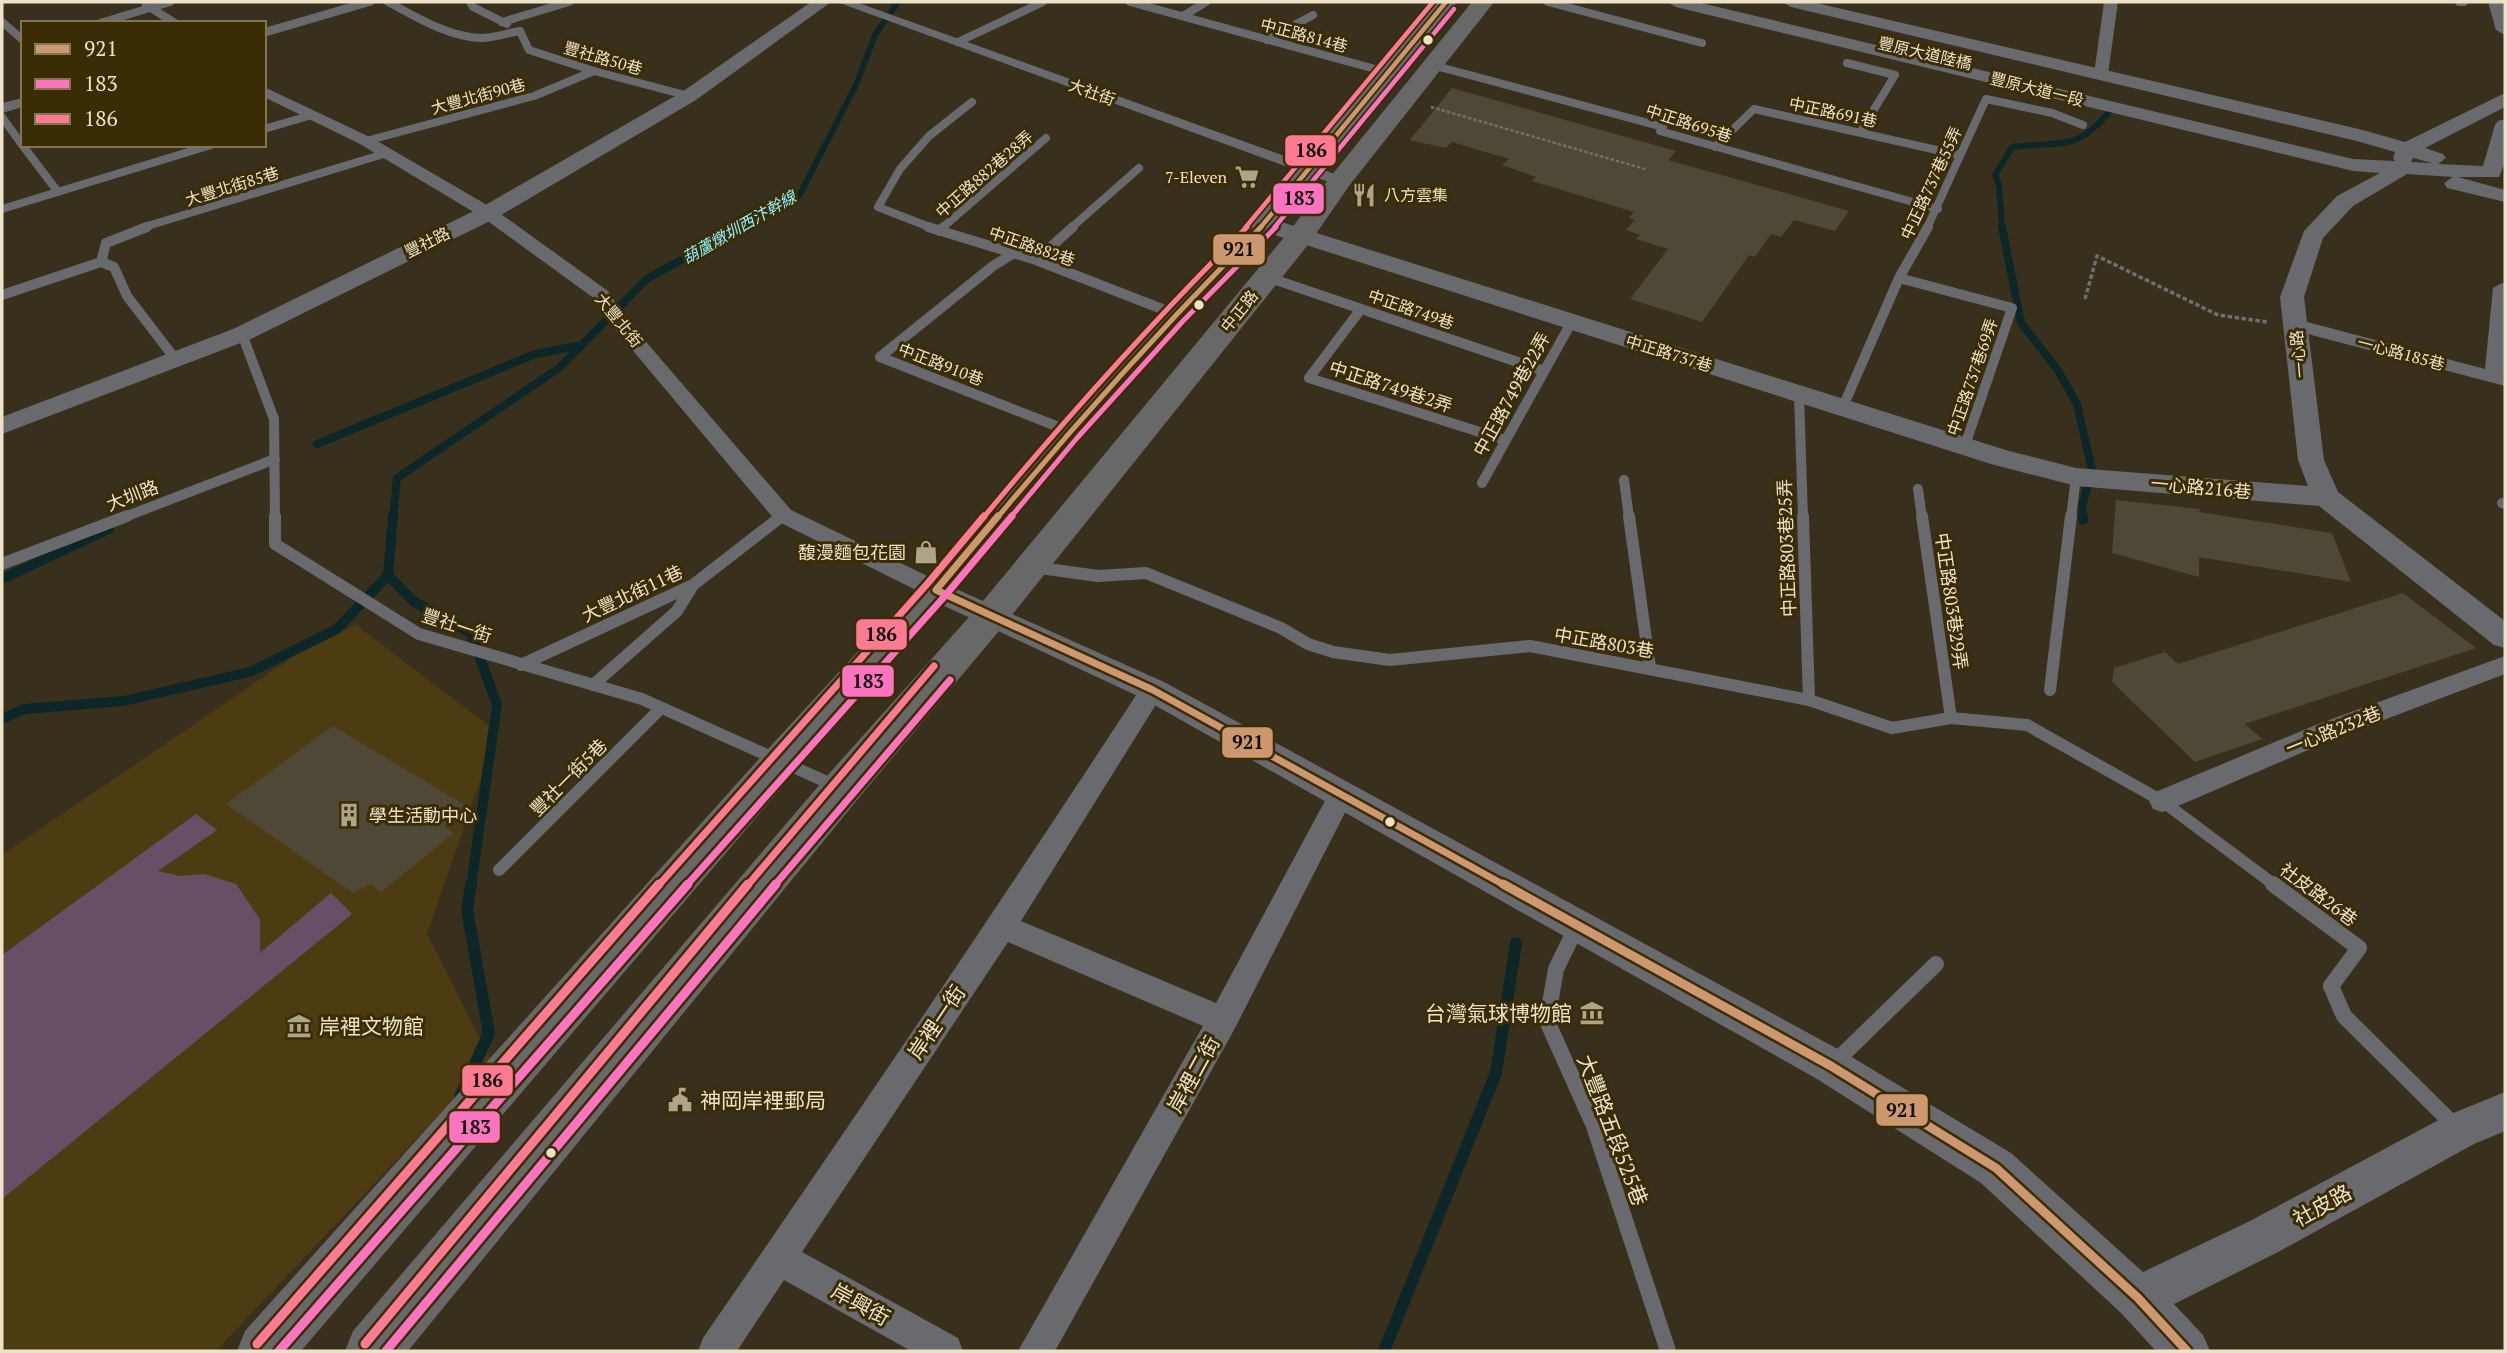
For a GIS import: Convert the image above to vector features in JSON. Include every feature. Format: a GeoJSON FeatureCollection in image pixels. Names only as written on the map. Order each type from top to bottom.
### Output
{"type":"FeatureCollection","features":[{"type":"Feature","properties":{"kind":"main road"},"geometry":{"type":"LineString","coordinates":[[265,1351],[781,761],[936,590],[1069,431],[1309,172],[1446,2]]}},
{"type":"Feature","properties":{"kind":"main road","name":"中正路"},"geometry":{"type":"LineString","coordinates":[[373,1351],[842,788],[991,616],[1301,235],[1340,181],[1483,2]]}},
{"type":"Feature","properties":{"kind":"street"},"geometry":{"type":"LineString","coordinates":[[266,32],[368,2]]}},
{"type":"Feature","properties":{"kind":"street","name":"豐社路"},"geometry":{"type":"LineString","coordinates":[[2,426],[242,334],[488,213],[689,96],[821,2]]}},
{"type":"Feature","properties":{"kind":"street","name":"大社街"},"geometry":{"type":"LineString","coordinates":[[844,2],[1340,181]]}},
{"type":"Feature","properties":{"kind":"street","name":"豐原大道一段"},"geometry":{"type":"LineString","coordinates":[[1676,2],[2353,165],[2403,160]]}},
{"type":"Feature","properties":{"kind":"street","name":"豐原大道陸橋"},"geometry":{"type":"LineString","coordinates":[[1709,2],[2267,129]]}},
{"type":"Feature","properties":{"kind":"street","name":"豐原大道陸橋"},"geometry":{"type":"LineString","coordinates":[[1753,2],[2267,129]]}},
{"type":"Feature","properties":{"kind":"street","name":"豐原大道一段"},"geometry":{"type":"LineString","coordinates":[[1791,2],[2363,136],[2403,160],[2505,196]]}},
{"type":"Feature","properties":{"kind":"street"},"geometry":{"type":"LineString","coordinates":[[2101,75],[2111,2]]}},
{"type":"Feature","properties":{"kind":"street"},"geometry":{"type":"LineString","coordinates":[[2497,2],[2505,30]]}},
{"type":"Feature","properties":{"kind":"street","name":"大豐北街"},"geometry":{"type":"LineString","coordinates":[[266,92],[387,153],[488,213],[569,269],[602,295],[621,324],[783,515],[936,590]]}},
{"type":"Feature","properties":{"kind":"street","name":"一心路"},"geometry":{"type":"LineString","coordinates":[[2505,99],[2403,160],[2345,201],[2312,236],[2292,297],[2311,460],[2326,497],[2505,637]]}},
{"type":"Feature","properties":{"kind":"street"},"geometry":{"type":"LineString","coordinates":[[2,108],[21,103]]}},
{"type":"Feature","properties":{"kind":"street"},"geometry":{"type":"LineString","coordinates":[[2403,160],[2499,174],[2505,125]]}},
{"type":"Feature","properties":{"kind":"street","name":"豐原大道一段"},"geometry":{"type":"LineString","coordinates":[[2267,129],[2352,154],[2403,160]]}},
{"type":"Feature","properties":{"kind":"street","name":"中正路737巷"},"geometry":{"type":"LineString","coordinates":[[1264,223],[1964,448],[2076,477]]}},
{"type":"Feature","properties":{"kind":"street"},"geometry":{"type":"LineString","coordinates":[[2500,378],[2502,288]]}},
{"type":"Feature","properties":{"kind":"street","name":"一心路185巷"},"geometry":{"type":"LineString","coordinates":[[2296,326],[2500,378]]}},
{"type":"Feature","properties":{"kind":"street","name":"一心路216巷"},"geometry":{"type":"LineString","coordinates":[[2076,477],[2326,497]]}},
{"type":"Feature","properties":{"kind":"street"},"geometry":{"type":"LineString","coordinates":[[936,590],[1153,690],[1831,1066],[1996,1168],[2138,1298],[2187,1351]]}},
{"type":"Feature","properties":{"kind":"street","name":"一心路232巷"},"geometry":{"type":"LineString","coordinates":[[2162,801],[2327,731],[2505,665]]}},
{"type":"Feature","properties":{"kind":"street","name":"岸裡一街"},"geometry":{"type":"LineString","coordinates":[[716,1351],[1002,926],[1153,690]]}},
{"type":"Feature","properties":{"kind":"street","name":"岸裡二街"},"geometry":{"type":"LineString","coordinates":[[1037,1351],[1223,1020],[1342,793]]}},
{"type":"Feature","properties":{"kind":"street"},"geometry":{"type":"LineString","coordinates":[[1002,926],[1223,1020]]}},
{"type":"Feature","properties":{"kind":"street","name":"社皮路"},"geometry":{"type":"LineString","coordinates":[[2138,1298],[2265,1236],[2460,1130],[2505,1111]]}},
{"type":"Feature","properties":{"kind":"street","name":"岸興街"},"geometry":{"type":"LineString","coordinates":[[777,1257],[945,1351]]}},
{"type":"Feature","properties":{"kind":"lane"},"geometry":{"type":"LineString","coordinates":[[141,2],[173,21]]}},
{"type":"Feature","properties":{"kind":"lane"},"geometry":{"type":"LineString","coordinates":[[107,21],[170,2]]}},
{"type":"Feature","properties":{"kind":"lane"},"geometry":{"type":"LineString","coordinates":[[388,2],[417,17],[466,36],[485,38],[520,31]]}},
{"type":"Feature","properties":{"kind":"lane","name":"豐社路50巷"},"geometry":{"type":"LineString","coordinates":[[470,2],[473,7],[520,31],[529,50],[594,71],[689,96]]}},
{"type":"Feature","properties":{"kind":"lane"},"geometry":{"type":"LineString","coordinates":[[502,22],[569,2]]}},
{"type":"Feature","properties":{"kind":"lane"},"geometry":{"type":"LineString","coordinates":[[958,42],[1043,2]]}},
{"type":"Feature","properties":{"kind":"lane","name":"中正路814巷"},"geometry":{"type":"LineString","coordinates":[[1130,2],[1390,74]]}},
{"type":"Feature","properties":{"kind":"lane"},"geometry":{"type":"LineString","coordinates":[[1183,16],[1206,2]]}},
{"type":"Feature","properties":{"kind":"lane"},"geometry":{"type":"LineString","coordinates":[[1548,2],[1702,43]]}},
{"type":"Feature","properties":{"kind":"lane"},"geometry":{"type":"LineString","coordinates":[[1267,40],[1313,15]]}},
{"type":"Feature","properties":{"kind":"lane"},"geometry":{"type":"LineString","coordinates":[[2,22],[21,38]]}},
{"type":"Feature","properties":{"kind":"lane"},"geometry":{"type":"LineString","coordinates":[[1847,64],[1895,75],[1861,131]]}},
{"type":"Feature","properties":{"kind":"lane","name":"中正路695巷"},"geometry":{"type":"LineString","coordinates":[[1432,65],[1663,127],[1660,131],[1938,209]]}},
{"type":"Feature","properties":{"kind":"lane","name":"大豐北街90巷"},"geometry":{"type":"LineString","coordinates":[[366,141],[534,96],[594,71]]}},
{"type":"Feature","properties":{"kind":"lane","name":"中正路737巷55弄"},"geometry":{"type":"LineString","coordinates":[[1842,409],[1899,278],[1938,209],[1959,155],[1986,99],[2052,113],[2082,125]]}},
{"type":"Feature","properties":{"kind":"lane","name":"中正路882巷"},"geometry":{"type":"LineString","coordinates":[[972,102],[929,136],[900,169],[878,207],[939,231],[1036,260],[1175,314]]}},
{"type":"Feature","properties":{"kind":"lane","name":"中正路691巷"},"geometry":{"type":"LineString","coordinates":[[1715,146],[1754,109],[1959,155]]}},
{"type":"Feature","properties":{"kind":"lane"},"geometry":{"type":"LineString","coordinates":[[266,128],[312,115]]}},
{"type":"Feature","properties":{"kind":"lane"},"geometry":{"type":"LineString","coordinates":[[2,117],[21,141]]}},
{"type":"Feature","properties":{"kind":"lane","name":"中正路882巷28弄"},"geometry":{"type":"LineString","coordinates":[[939,231],[1046,138]]}},
{"type":"Feature","properties":{"kind":"lane"},"geometry":{"type":"LineString","coordinates":[[25,147],[58,192]]}},
{"type":"Feature","properties":{"kind":"lane"},"geometry":{"type":"LineString","coordinates":[[2,209],[204,147]]}},
{"type":"Feature","properties":{"kind":"lane","name":"大豐北街85巷"},"geometry":{"type":"LineString","coordinates":[[101,262],[106,243],[142,228],[387,153]]}},
{"type":"Feature","properties":{"kind":"lane"},"geometry":{"type":"LineString","coordinates":[[1036,260],[1139,168]]}},
{"type":"Feature","properties":{"kind":"lane","name":"中正路910巷"},"geometry":{"type":"LineString","coordinates":[[1014,253],[993,266],[880,357],[1069,431]]}},
{"type":"Feature","properties":{"kind":"lane"},"geometry":{"type":"LineString","coordinates":[[2,295],[101,262],[114,267],[127,296],[176,360]]}},
{"type":"Feature","properties":{"kind":"lane","name":"中正路749巷"},"geometry":{"type":"LineString","coordinates":[[1267,277],[1544,371]]}},
{"type":"Feature","properties":{"kind":"lane","name":"中正路737巷69弄"},"geometry":{"type":"LineString","coordinates":[[1899,278],[2012,308],[1964,448]]}},
{"type":"Feature","properties":{"kind":"lane","name":"中正路749巷2弄"},"geometry":{"type":"LineString","coordinates":[[1361,309],[1309,378],[1505,440]]}},
{"type":"Feature","properties":{"kind":"lane","name":"中正路749巷22弄"},"geometry":{"type":"LineString","coordinates":[[1482,483],[1571,323]]}},
{"type":"Feature","properties":{"kind":"lane","name":"豐社一街"},"geometry":{"type":"LineString","coordinates":[[242,334],[274,419],[275,544],[419,634],[642,699],[842,788]]}},
{"type":"Feature","properties":{"kind":"lane","name":"中正路803巷25弄"},"geometry":{"type":"LineString","coordinates":[[1799,395],[1809,700]]}},
{"type":"Feature","properties":{"kind":"lane","name":"大圳路"},"geometry":{"type":"LineString","coordinates":[[2,564],[275,459]]}},
{"type":"Feature","properties":{"kind":"lane"},"geometry":{"type":"LineString","coordinates":[[2050,690],[2076,477]]}},
{"type":"Feature","properties":{"kind":"lane"},"geometry":{"type":"LineString","coordinates":[[1624,480],[1650,668]]}},
{"type":"Feature","properties":{"kind":"lane","name":"中正路803巷29弄"},"geometry":{"type":"LineString","coordinates":[[1918,489],[1951,718]]}},
{"type":"Feature","properties":{"kind":"lane","name":"大豐北街11巷"},"geometry":{"type":"LineString","coordinates":[[521,665],[693,585],[783,515]]}},
{"type":"Feature","properties":{"kind":"lane","name":"中正路803巷"},"geometry":{"type":"LineString","coordinates":[[1030,566],[1098,576],[1146,573],[1281,628],[1308,644],[1333,652],[1390,660],[1530,646],[1809,700],[1892,728],[1951,718],[2027,725],[2162,801]]}},
{"type":"Feature","properties":{"kind":"lane"},"geometry":{"type":"LineString","coordinates":[[593,685],[677,611],[693,585]]}},
{"type":"Feature","properties":{"kind":"lane","name":"豐社一街5巷"},"geometry":{"type":"LineString","coordinates":[[499,870],[661,708]]}},
{"type":"Feature","properties":{"kind":"lane","name":"社皮路26巷"},"geometry":{"type":"LineString","coordinates":[[2162,801],[2359,948],[2331,986],[2344,1016],[2460,1130]]}},
{"type":"Feature","properties":{"kind":"lane","name":"大豐路五段525巷"},"geometry":{"type":"LineString","coordinates":[[1577,926],[1556,969],[1547,1021],[1594,1126],[1668,1351]]}},
{"type":"Feature","properties":{"kind":"lane"},"geometry":{"type":"LineString","coordinates":[[1831,1066],[1936,964]]}},
{"type":"Feature","properties":{"kind":"path"},"geometry":{"type":"LineString","coordinates":[[1405,99],[1645,169]]}},
{"type":"Feature","properties":{"kind":"path"},"geometry":{"type":"LineString","coordinates":[[2085,299],[2097,256],[2218,315],[2296,326]]}},
{"type":"Feature","properties":{"kind":"shaded area"},"geometry":{"type":"Polygon","coordinates":[[[356,625],[497,732],[427,934],[491,1060],[216,1351],[2,1351],[2,855],[315,642],[356,625]]]}},
{"type":"Feature","properties":{"kind":"shaded area"},"geometry":{"type":"Polygon","coordinates":[[[196,814],[217,830],[158,871],[179,876],[204,874],[236,884],[260,919],[260,953],[331,893],[352,914],[2,1199],[2,955],[196,814]]]}},
{"type":"Feature","properties":{"kind":"building"},"geometry":{"type":"Polygon","coordinates":[[[1452,88],[1676,151],[1668,160],[1849,211],[1835,231],[1794,220],[1781,237],[1771,234],[1755,257],[1749,255],[1702,322],[1630,299],[1668,249],[1636,239],[1640,235],[1626,230],[1635,220],[1629,218],[1634,212],[1532,181],[1536,177],[1502,165],[1509,159],[1452,142],[1446,148],[1410,140],[1452,88]]]}},
{"type":"Feature","properties":{"kind":"building"},"geometry":{"type":"Polygon","coordinates":[[[2116,500],[2200,509],[2199,512],[2332,533],[2351,582],[2199,557],[2199,577],[2112,553],[2116,500]]]}},
{"type":"Feature","properties":{"kind":"building"},"geometry":{"type":"Polygon","coordinates":[[[2403,593],[2476,648],[2245,724],[2262,739],[2195,762],[2112,682],[2114,668],[2165,652],[2178,664],[2403,593]]]}},
{"type":"Feature","properties":{"kind":"building","name":"學生活動中心"},"geometry":{"type":"Polygon","coordinates":[[[333,726],[465,805],[444,826],[454,833],[381,892],[371,884],[353,893],[226,804],[333,726]]]}},
{"type":"Feature","properties":{"kind":"waterway","name":"葫蘆燉圳西汴幹線"},"geometry":{"type":"LineString","coordinates":[[739,228],[799,196],[856,85],[875,35],[898,2]]}},
{"type":"Feature","properties":{"kind":"waterway"},"geometry":{"type":"LineString","coordinates":[[2002,228],[1999,185],[1995,175],[2012,147],[2076,140],[2097,125],[2109,112]]}},
{"type":"Feature","properties":{"kind":"waterway"},"geometry":{"type":"LineString","coordinates":[[393,518],[397,478],[559,368],[648,278],[743,227]]}},
{"type":"Feature","properties":{"kind":"waterway"},"geometry":{"type":"LineString","coordinates":[[2002,227],[2021,323],[2057,369],[2077,404],[2092,470],[2082,506],[2083,518]]}},
{"type":"Feature","properties":{"kind":"waterway"},"geometry":{"type":"LineString","coordinates":[[317,444],[535,354],[577,346]]}},
{"type":"Feature","properties":{"kind":"waterway"},"geometry":{"type":"LineString","coordinates":[[388,575],[393,516]]}},
{"type":"Feature","properties":{"kind":"waterway"},"geometry":{"type":"LineString","coordinates":[[2,579],[109,529]]}},
{"type":"Feature","properties":{"kind":"waterway"},"geometry":{"type":"LineString","coordinates":[[2,719],[24,709],[123,701],[250,672],[337,629],[388,575]]}},
{"type":"Feature","properties":{"kind":"waterway"},"geometry":{"type":"LineString","coordinates":[[388,575],[413,601],[471,633],[497,705],[471,886]]}},
{"type":"Feature","properties":{"kind":"waterway"},"geometry":{"type":"LineString","coordinates":[[460,1097],[489,1033],[467,910],[471,884]]}},
{"type":"Feature","properties":{"kind":"waterway"},"geometry":{"type":"LineString","coordinates":[[1384,1351],[1496,1073],[1516,943]]}},
{"type":"Feature","properties":{"kind":"transit line","name":"186"},"geometry":{"type":"LineString","coordinates":[[257,1344],[773,754],[928,583],[1061,424],[1167,307],[1256,217],[1433,2]]}},
{"type":"Feature","properties":{"kind":"transit line","name":"921"},"geometry":{"type":"LineString","coordinates":[[1446,2],[1264,224],[1175,314],[1069,431],[936,590],[1153,690],[1831,1066],[1996,1168],[2138,1298],[2187,1351]]}},
{"type":"Feature","properties":{"kind":"transit line","name":"183"},"geometry":{"type":"LineString","coordinates":[[279,1351],[789,768],[944,597],[1077,438],[1183,321],[1272,231],[1454,9]]}},
{"type":"Feature","properties":{"kind":"transit line","name":"186"},"geometry":{"type":"LineString","coordinates":[[365,1344],[834,781],[934,666]]}},
{"type":"Feature","properties":{"kind":"transit line","name":"183"},"geometry":{"type":"LineString","coordinates":[[386,1351],[850,795],[950,680]]}},
{"type":"Feature","properties":{"kind":"place","name":"7-Eleven"},"geometry":{"type":"Point","coordinates":[1247,177]}},
{"type":"Feature","properties":{"kind":"place","name":"八方雲集"},"geometry":{"type":"Point","coordinates":[1364,195]}},
{"type":"Feature","properties":{"kind":"place","name":"馥漫麵包花園"},"geometry":{"type":"Point","coordinates":[926,552]}},
{"type":"Feature","properties":{"kind":"place","name":"學生活動中心"},"geometry":{"type":"Point","coordinates":[349,815]}},
{"type":"Feature","properties":{"kind":"place","name":"台灣氣球博物館"},"geometry":{"type":"Point","coordinates":[1592,1013]}},
{"type":"Feature","properties":{"kind":"place","name":"岸裡文物館"},"geometry":{"type":"Point","coordinates":[299,1026]}},
{"type":"Feature","properties":{"kind":"place","name":"神岡岸裡郵局"},"geometry":{"type":"Point","coordinates":[680,1100]}}]}
